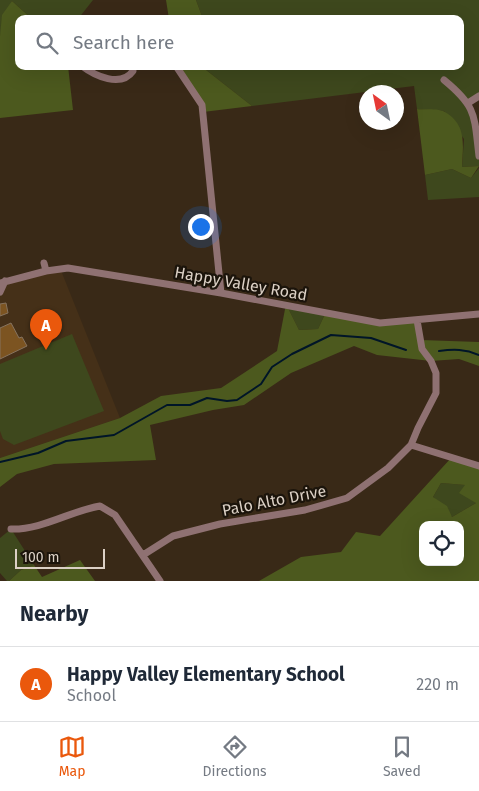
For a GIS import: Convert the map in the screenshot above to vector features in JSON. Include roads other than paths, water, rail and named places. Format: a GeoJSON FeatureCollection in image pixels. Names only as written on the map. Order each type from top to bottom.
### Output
{"type":"FeatureCollection","features":[{"type":"Feature","properties":{"kind":"street"},"geometry":{"type":"LineString","coordinates":[[89,70],[97,75],[118,80],[127,78],[133,70]]}},
{"type":"Feature","properties":{"kind":"street"},"geometry":{"type":"LineString","coordinates":[[179,70],[202,105],[221,293]]}},
{"type":"Feature","properties":{"kind":"street"},"geometry":{"type":"LineString","coordinates":[[444,80],[468,103],[474,114],[479,156]]}},
{"type":"Feature","properties":{"kind":"street"},"geometry":{"type":"LineString","coordinates":[[468,103],[479,96]]}},
{"type":"Feature","properties":{"kind":"street","name":"Happy Valley Road"},"geometry":{"type":"LineString","coordinates":[[3,282],[45,267],[68,268],[331,312],[380,323],[479,314]]}},
{"type":"Feature","properties":{"kind":"street"},"geometry":{"type":"LineString","coordinates":[[0,292],[3,282]]}},
{"type":"Feature","properties":{"kind":"street","name":"Palo Alto Drive"},"geometry":{"type":"LineString","coordinates":[[143,555],[173,536],[220,524],[305,510],[347,498],[388,468],[411,445],[436,393],[436,373],[431,361],[422,349],[417,320]]}},
{"type":"Feature","properties":{"kind":"street"},"geometry":{"type":"LineString","coordinates":[[411,445],[479,466]]}},
{"type":"Feature","properties":{"kind":"street"},"geometry":{"type":"LineString","coordinates":[[11,529],[30,527],[82,509],[100,506],[115,516],[160,581]]}},
{"type":"Feature","properties":{"kind":"waterway"},"geometry":{"type":"LineString","coordinates":[[0,462],[38,453],[66,441],[114,435],[167,405],[190,405],[207,398],[227,401],[237,400],[261,384],[272,367],[292,354],[331,335],[371,338],[406,350]]}},
{"type":"Feature","properties":{"kind":"waterway"},"geometry":{"type":"LineString","coordinates":[[439,351],[459,350],[479,355]]}},
{"type":"Feature","properties":{"kind":"place","name":"Happy Valley Elementary School"},"geometry":{"type":"Point","coordinates":[46,350]}}]}
